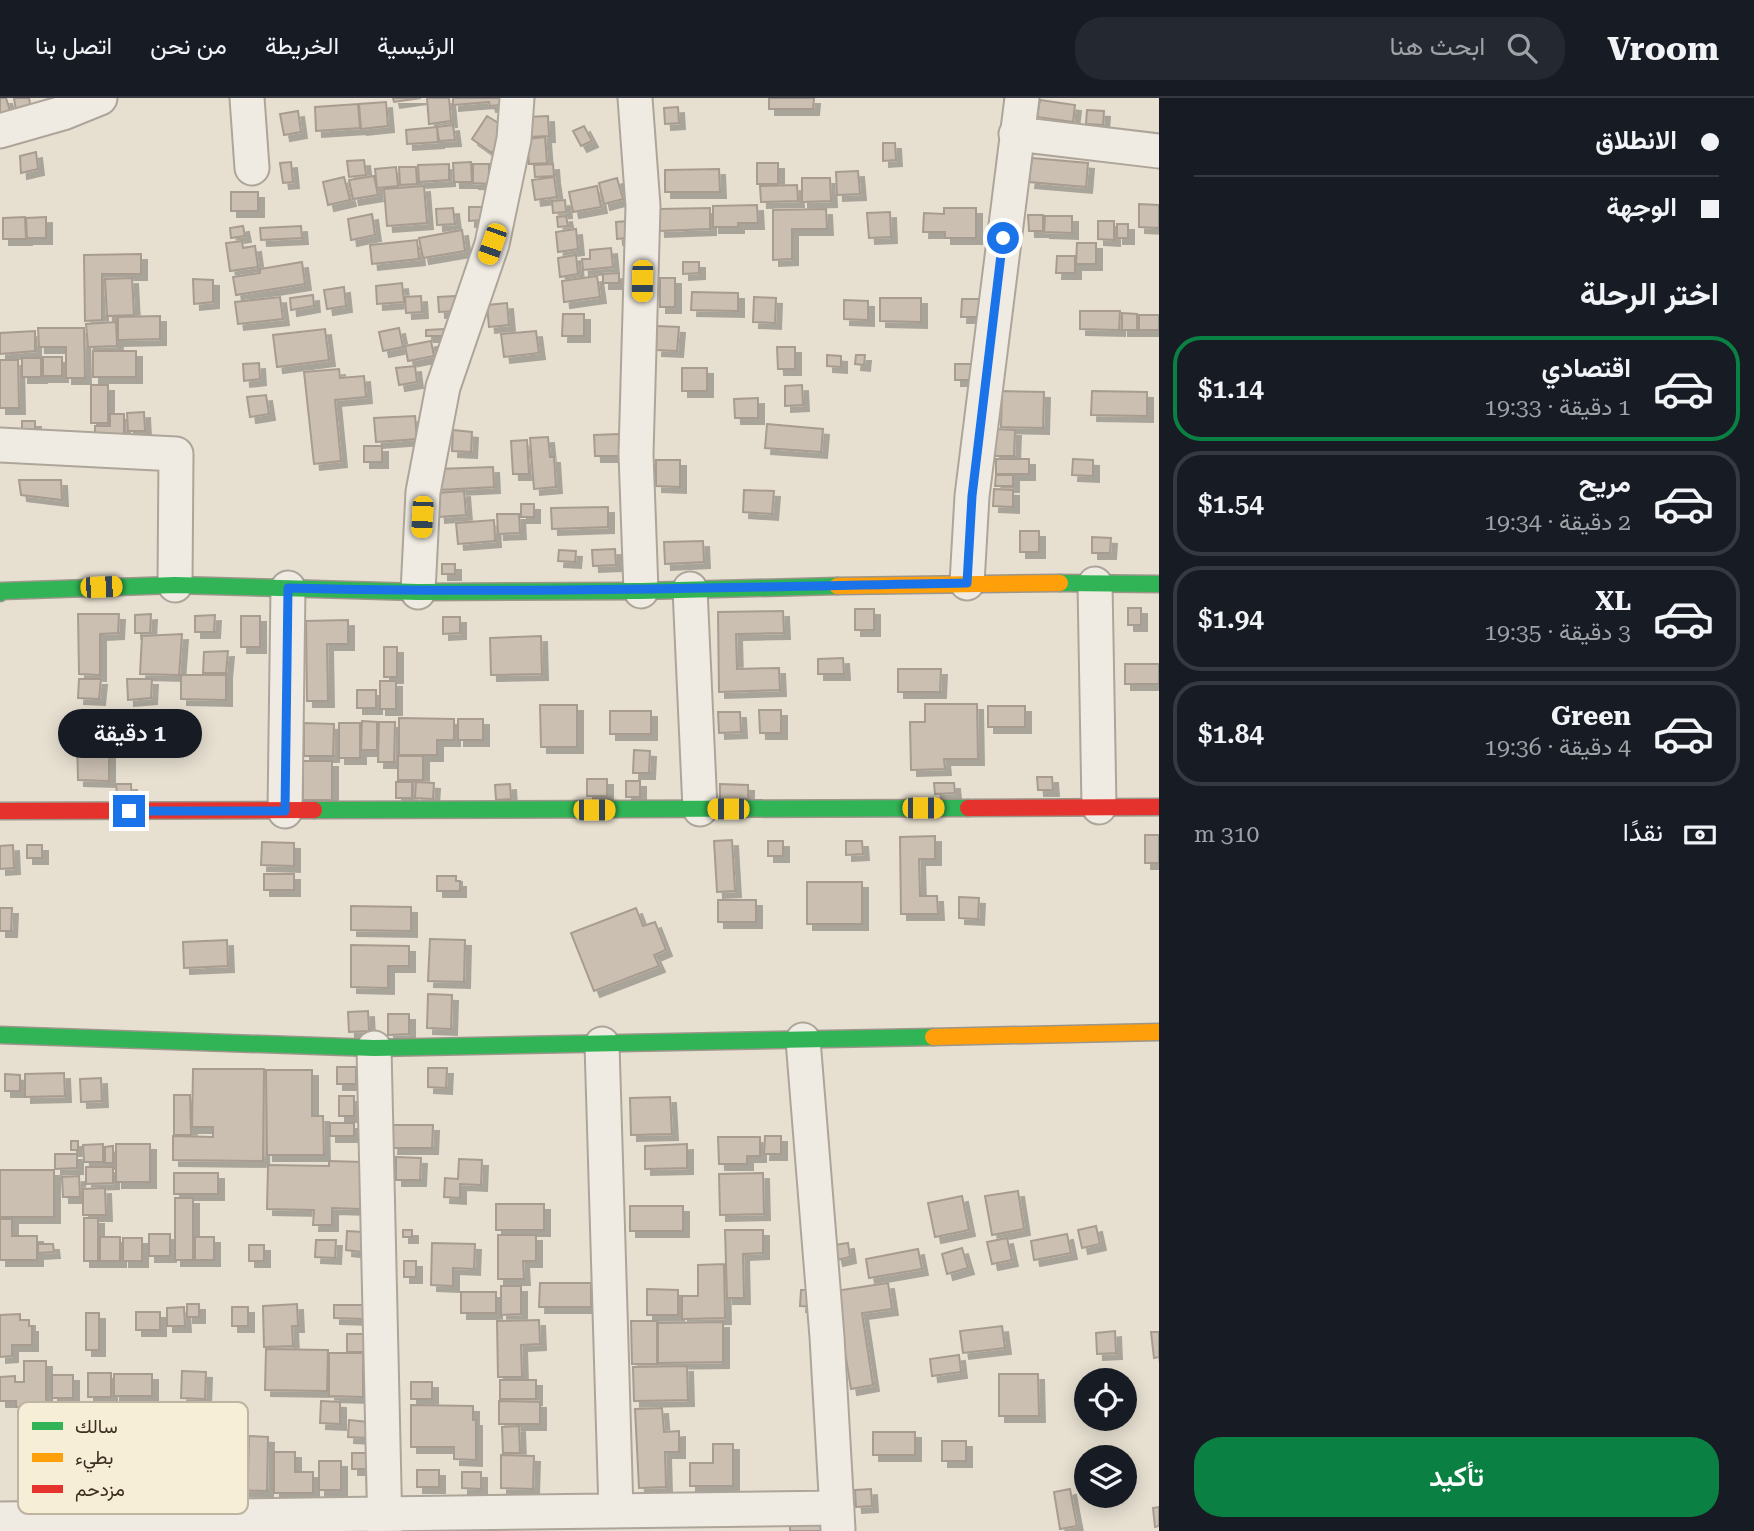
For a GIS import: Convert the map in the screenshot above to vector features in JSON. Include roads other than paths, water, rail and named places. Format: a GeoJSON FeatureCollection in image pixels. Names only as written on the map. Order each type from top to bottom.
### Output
{"type":"FeatureCollection","features":[{"type":"Feature","properties":{"kind":"street"},"geometry":{"type":"LineString","coordinates":[[0,131],[63,113],[100,98]]}},
{"type":"Feature","properties":{"kind":"street"},"geometry":{"type":"LineString","coordinates":[[247,98],[252,168]]}},
{"type":"Feature","properties":{"kind":"street"},"geometry":{"type":"LineString","coordinates":[[418,592],[423,492],[443,387],[492,244],[514,139],[517,98]]}},
{"type":"Feature","properties":{"kind":"street"},"geometry":{"type":"LineString","coordinates":[[635,98],[643,206],[642,330],[636,454],[642,591]]}},
{"type":"Feature","properties":{"kind":"street"},"geometry":{"type":"LineString","coordinates":[[967,583],[972,496],[1022,98]]}},
{"type":"Feature","properties":{"kind":"street"},"geometry":{"type":"LineString","coordinates":[[1016,134],[1159,151]]}},
{"type":"Feature","properties":{"kind":"street"},"geometry":{"type":"LineString","coordinates":[[0,445],[176,454],[175,585]]}},
{"type":"Feature","properties":{"kind":"street"},"geometry":{"type":"LineString","coordinates":[[0,593],[175,585],[418,592],[642,591],[967,583],[1159,584]]}},
{"type":"Feature","properties":{"kind":"street"},"geometry":{"type":"LineString","coordinates":[[1095,584],[1099,807]]}},
{"type":"Feature","properties":{"kind":"street"},"geometry":{"type":"LineString","coordinates":[[285,811],[288,588]]}},
{"type":"Feature","properties":{"kind":"street"},"geometry":{"type":"LineString","coordinates":[[690,589],[700,809]]}},
{"type":"Feature","properties":{"kind":"street"},"geometry":{"type":"LineString","coordinates":[[0,811],[1159,807]]}},
{"type":"Feature","properties":{"kind":"street"},"geometry":{"type":"LineString","coordinates":[[0,1035],[374,1048],[1159,1032]]}},
{"type":"Feature","properties":{"kind":"street"},"geometry":{"type":"LineString","coordinates":[[0,1519],[385,1523],[616,1511],[838,1520],[827,1336],[803,1040]]}},
{"type":"Feature","properties":{"kind":"street"},"geometry":{"type":"LineString","coordinates":[[601,1044],[616,1511]]}},
{"type":"Feature","properties":{"kind":"street"},"geometry":{"type":"LineString","coordinates":[[374,1048],[385,1523]]}}]}
